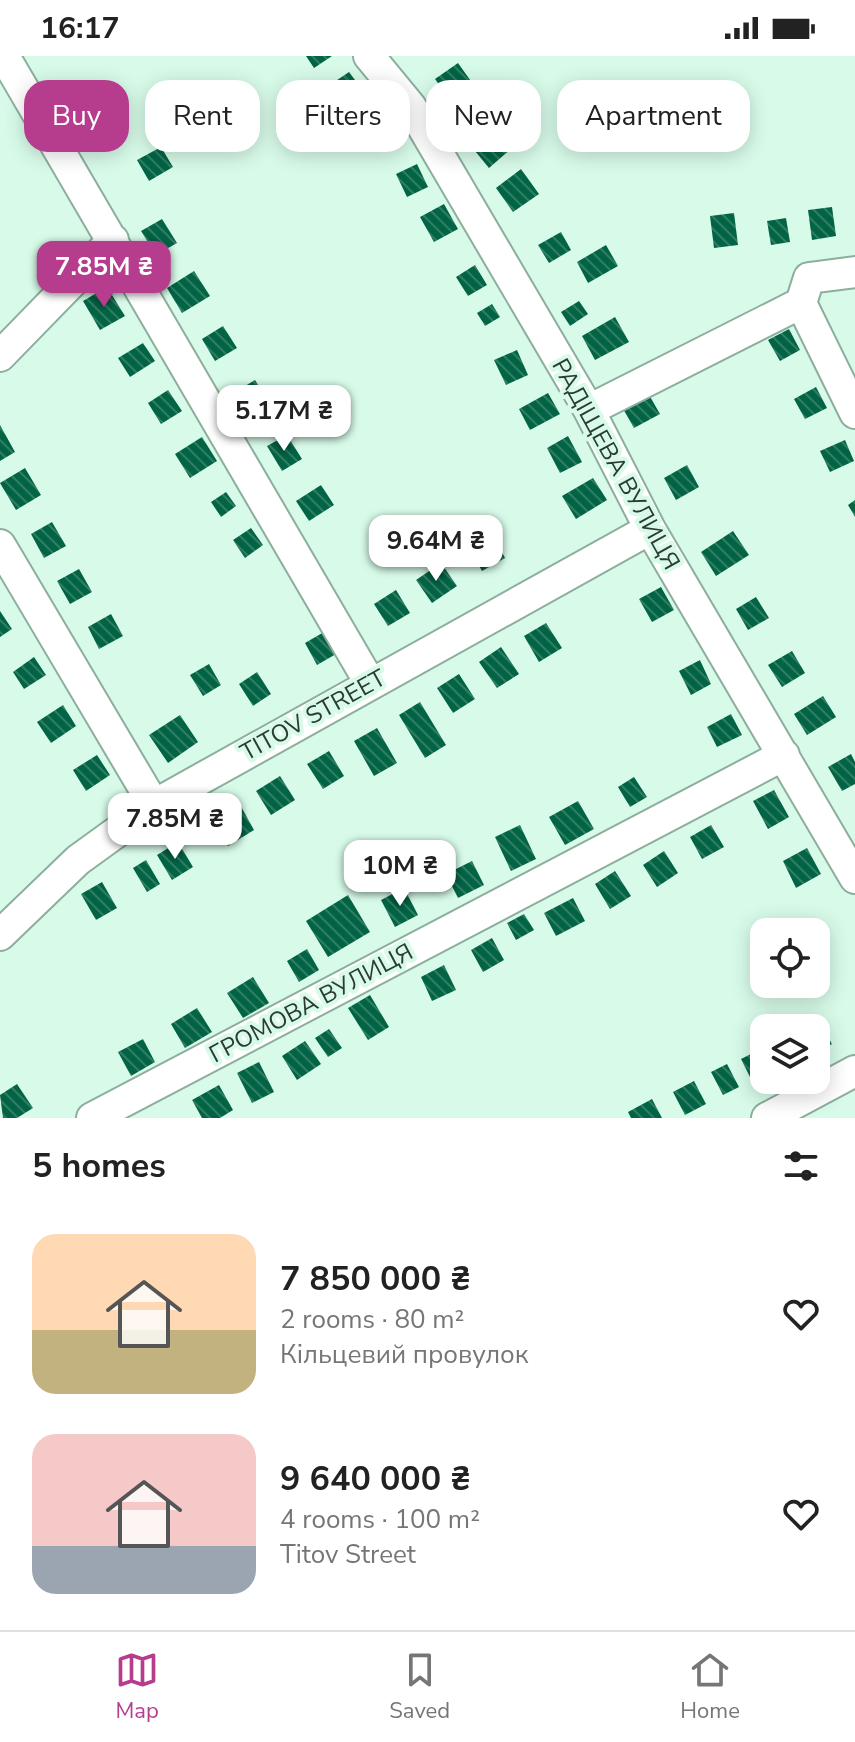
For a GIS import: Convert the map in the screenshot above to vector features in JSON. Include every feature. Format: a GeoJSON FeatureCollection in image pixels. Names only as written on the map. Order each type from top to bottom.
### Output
{"type":"FeatureCollection","features":[{"type":"Feature","properties":{"kind":"street"},"geometry":{"type":"LineString","coordinates":[[4,56],[370,683]]}},
{"type":"Feature","properties":{"kind":"street","name":"РАДІЩЕВА ВУЛИЦЯ"},"geometry":{"type":"LineString","coordinates":[[369,56],[411,107],[589,410],[650,529],[855,878]]}},
{"type":"Feature","properties":{"kind":"street"},"geometry":{"type":"LineString","coordinates":[[0,356],[113,240]]}},
{"type":"Feature","properties":{"kind":"street"},"geometry":{"type":"LineString","coordinates":[[855,272],[809,278],[801,303],[855,413]]}},
{"type":"Feature","properties":{"kind":"street"},"geometry":{"type":"LineString","coordinates":[[589,410],[801,303]]}},
{"type":"Feature","properties":{"kind":"street","name":"TITOV STREET"},"geometry":{"type":"LineString","coordinates":[[0,935],[78,860],[154,805],[650,529]]}},
{"type":"Feature","properties":{"kind":"street"},"geometry":{"type":"LineString","coordinates":[[0,545],[154,805]]}},
{"type":"Feature","properties":{"kind":"street","name":"ГРОМОВА ВУЛИЦЯ"},"geometry":{"type":"LineString","coordinates":[[92,1118],[784,755]]}},
{"type":"Feature","properties":{"kind":"street"},"geometry":{"type":"LineString","coordinates":[[767,1118],[855,1071]]}},
{"type":"Feature","properties":{"kind":"building"},"geometry":{"type":"Polygon","coordinates":[[[306,56],[332,56],[314,68],[306,56]]]}},
{"type":"Feature","properties":{"kind":"building"},"geometry":{"type":"Polygon","coordinates":[[[458,63],[470,80],[436,80],[458,63]]]}},
{"type":"Feature","properties":{"kind":"building"},"geometry":{"type":"Polygon","coordinates":[[[349,72],[355,80],[337,80],[349,72]]]}},
{"type":"Feature","properties":{"kind":"building"},"geometry":{"type":"Polygon","coordinates":[[[152,152],[164,152],[173,167],[149,181],[137,160],[152,152]]]}},
{"type":"Feature","properties":{"kind":"building"},"geometry":{"type":"Polygon","coordinates":[[[476,152],[508,152],[489,168],[476,152]]]}},
{"type":"Feature","properties":{"kind":"building"},"geometry":{"type":"Polygon","coordinates":[[[417,164],[428,187],[407,197],[396,174],[417,164]]]}},
{"type":"Feature","properties":{"kind":"building"},"geometry":{"type":"Polygon","coordinates":[[[521,169],[539,194],[513,212],[496,188],[521,169]]]}},
{"type":"Feature","properties":{"kind":"building"},"geometry":{"type":"Polygon","coordinates":[[[444,204],[458,229],[434,242],[420,217],[444,204]]]}},
{"type":"Feature","properties":{"kind":"building"},"geometry":{"type":"Polygon","coordinates":[[[832,207],[836,236],[812,240],[808,210],[832,207]]]}},
{"type":"Feature","properties":{"kind":"building"},"geometry":{"type":"Polygon","coordinates":[[[734,213],[738,245],[714,248],[710,216],[734,213]]]}},
{"type":"Feature","properties":{"kind":"building"},"geometry":{"type":"Polygon","coordinates":[[[786,218],[790,242],[771,245],[767,221],[786,218]]]}},
{"type":"Feature","properties":{"kind":"building"},"geometry":{"type":"Polygon","coordinates":[[[162,219],[177,243],[156,255],[141,231],[162,219]]]}},
{"type":"Feature","properties":{"kind":"building"},"geometry":{"type":"Polygon","coordinates":[[[561,232],[571,250],[549,263],[538,245],[561,232]]]}},
{"type":"Feature","properties":{"kind":"building"},"geometry":{"type":"Polygon","coordinates":[[[606,245],[618,266],[588,283],[577,262],[606,245]]]}},
{"type":"Feature","properties":{"kind":"building"},"geometry":{"type":"Polygon","coordinates":[[[475,265],[487,285],[468,296],[456,277],[475,265]]]}},
{"type":"Feature","properties":{"kind":"building"},"geometry":{"type":"Polygon","coordinates":[[[194,271],[210,296],[182,313],[167,288],[194,271]]]}},
{"type":"Feature","properties":{"kind":"building"},"geometry":{"type":"Polygon","coordinates":[[[107,287],[125,316],[100,330],[83,301],[107,287]]]}},
{"type":"Feature","properties":{"kind":"building"},"geometry":{"type":"Polygon","coordinates":[[[579,301],[588,314],[570,326],[561,312],[579,301]]]}},
{"type":"Feature","properties":{"kind":"building"},"geometry":{"type":"Polygon","coordinates":[[[492,304],[500,317],[485,326],[477,313],[492,304]]]}},
{"type":"Feature","properties":{"kind":"building"},"geometry":{"type":"Polygon","coordinates":[[[615,317],[629,342],[595,360],[582,336],[615,317]]]}},
{"type":"Feature","properties":{"kind":"building"},"geometry":{"type":"Polygon","coordinates":[[[223,326],[237,348],[215,361],[202,339],[223,326]]]}},
{"type":"Feature","properties":{"kind":"building"},"geometry":{"type":"Polygon","coordinates":[[[789,329],[800,350],[780,361],[768,340],[789,329]]]}},
{"type":"Feature","properties":{"kind":"building"},"geometry":{"type":"Polygon","coordinates":[[[143,343],[155,361],[130,377],[118,358],[143,343]]]}},
{"type":"Feature","properties":{"kind":"building"},"geometry":{"type":"Polygon","coordinates":[[[517,350],[528,375],[506,385],[494,360],[517,350]]]}},
{"type":"Feature","properties":{"kind":"building"},"geometry":{"type":"Polygon","coordinates":[[[255,380],[268,401],[248,413],[235,392],[255,380]]]}},
{"type":"Feature","properties":{"kind":"building"},"geometry":{"type":"Polygon","coordinates":[[[816,387],[827,408],[805,419],[794,399],[816,387]]]}},
{"type":"Feature","properties":{"kind":"building"},"geometry":{"type":"Polygon","coordinates":[[[168,390],[182,411],[161,424],[148,403],[168,390]]]}},
{"type":"Feature","properties":{"kind":"building"},"geometry":{"type":"Polygon","coordinates":[[[548,393],[560,414],[530,430],[519,409],[548,393]]]}},
{"type":"Feature","properties":{"kind":"building"},"geometry":{"type":"Polygon","coordinates":[[[648,393],[660,414],[634,428],[622,407],[648,393]]]}},
{"type":"Feature","properties":{"kind":"building"},"geometry":{"type":"Polygon","coordinates":[[[0,425],[15,452],[0,461],[0,425]]]}},
{"type":"Feature","properties":{"kind":"building"},"geometry":{"type":"Polygon","coordinates":[[[287,435],[302,459],[282,471],[267,446],[287,435]]]}},
{"type":"Feature","properties":{"kind":"building"},"geometry":{"type":"Polygon","coordinates":[[[568,436],[582,462],[560,473],[547,448],[568,436]]]}},
{"type":"Feature","properties":{"kind":"building"},"geometry":{"type":"Polygon","coordinates":[[[202,437],[217,461],[190,478],[175,454],[202,437]]]}},
{"type":"Feature","properties":{"kind":"building"},"geometry":{"type":"Polygon","coordinates":[[[845,440],[854,461],[830,472],[820,451],[845,440]]]}},
{"type":"Feature","properties":{"kind":"building"},"geometry":{"type":"Polygon","coordinates":[[[687,465],[699,487],[676,500],[664,478],[687,465]]]}},
{"type":"Feature","properties":{"kind":"building"},"geometry":{"type":"Polygon","coordinates":[[[25,468],[41,495],[16,510],[0,483],[25,468]]]}},
{"type":"Feature","properties":{"kind":"building"},"geometry":{"type":"Polygon","coordinates":[[[593,478],[607,500],[576,519],[562,496],[593,478]]]}},
{"type":"Feature","properties":{"kind":"building"},"geometry":{"type":"Polygon","coordinates":[[[321,485],[334,505],[309,521],[296,501],[321,485]]]}},
{"type":"Feature","properties":{"kind":"building"},"geometry":{"type":"Polygon","coordinates":[[[226,492],[236,506],[221,517],[211,502],[226,492]]]}},
{"type":"Feature","properties":{"kind":"building"},"geometry":{"type":"Polygon","coordinates":[[[855,500],[855,517],[848,505],[855,500]]]}},
{"type":"Feature","properties":{"kind":"building"},"geometry":{"type":"Polygon","coordinates":[[[52,522],[66,546],[44,558],[31,534],[52,522]]]}},
{"type":"Feature","properties":{"kind":"building"},"geometry":{"type":"Polygon","coordinates":[[[251,528],[263,545],[245,558],[233,540],[251,528]]]}},
{"type":"Feature","properties":{"kind":"building"},"geometry":{"type":"Polygon","coordinates":[[[733,531],[749,555],[716,576],[701,552],[733,531]]]}},
{"type":"Feature","properties":{"kind":"building"},"geometry":{"type":"Polygon","coordinates":[[[492,534],[505,558],[482,571],[468,547],[492,534]]]}},
{"type":"Feature","properties":{"kind":"building"},"geometry":{"type":"Polygon","coordinates":[[[441,563],[457,586],[432,603],[416,580],[441,563]]]}},
{"type":"Feature","properties":{"kind":"building"},"geometry":{"type":"Polygon","coordinates":[[[79,569],[92,592],[70,604],[57,581],[79,569]]]}},
{"type":"Feature","properties":{"kind":"building"},"geometry":{"type":"Polygon","coordinates":[[[661,587],[674,610],[652,622],[639,599],[661,587]]]}},
{"type":"Feature","properties":{"kind":"building"},"geometry":{"type":"Polygon","coordinates":[[[396,590],[410,613],[388,626],[374,604],[396,590]]]}},
{"type":"Feature","properties":{"kind":"building"},"geometry":{"type":"Polygon","coordinates":[[[756,597],[769,618],[748,630],[736,609],[756,597]]]}},
{"type":"Feature","properties":{"kind":"building"},"geometry":{"type":"Polygon","coordinates":[[[0,611],[12,629],[0,637],[0,611]]]}},
{"type":"Feature","properties":{"kind":"building"},"geometry":{"type":"Polygon","coordinates":[[[111,614],[123,636],[99,649],[88,627],[111,614]]]}},
{"type":"Feature","properties":{"kind":"building"},"geometry":{"type":"Polygon","coordinates":[[[546,623],[562,648],[539,662],[524,636],[546,623]]]}},
{"type":"Feature","properties":{"kind":"building"},"geometry":{"type":"Polygon","coordinates":[[[324,632],[336,654],[317,665],[305,643],[324,632]]]}},
{"type":"Feature","properties":{"kind":"building"},"geometry":{"type":"Polygon","coordinates":[[[501,647],[519,674],[497,688],[479,662],[501,647]]]}},
{"type":"Feature","properties":{"kind":"building"},"geometry":{"type":"Polygon","coordinates":[[[792,651],[805,673],[782,687],[768,665],[792,651]]]}},
{"type":"Feature","properties":{"kind":"building"},"geometry":{"type":"Polygon","coordinates":[[[34,657],[46,675],[24,689],[13,672],[34,657]]]}},
{"type":"Feature","properties":{"kind":"building"},"geometry":{"type":"Polygon","coordinates":[[[700,660],[711,684],[691,695],[679,671],[700,660]]]}},
{"type":"Feature","properties":{"kind":"building"},"geometry":{"type":"Polygon","coordinates":[[[209,664],[221,685],[203,696],[190,675],[209,664]]]}},
{"type":"Feature","properties":{"kind":"building"},"geometry":{"type":"Polygon","coordinates":[[[257,672],[271,694],[253,706],[239,684],[257,672]]]}},
{"type":"Feature","properties":{"kind":"building"},"geometry":{"type":"Polygon","coordinates":[[[459,674],[475,699],[453,713],[437,688],[459,674]]]}},
{"type":"Feature","properties":{"kind":"building"},"geometry":{"type":"Polygon","coordinates":[[[823,696],[836,717],[807,735],[794,714],[823,696]]]}},
{"type":"Feature","properties":{"kind":"building"},"geometry":{"type":"Polygon","coordinates":[[[420,702],[446,745],[425,758],[399,715],[420,702]]]}},
{"type":"Feature","properties":{"kind":"building"},"geometry":{"type":"Polygon","coordinates":[[[63,705],[76,726],[51,743],[37,722],[63,705]]]}},
{"type":"Feature","properties":{"kind":"building"},"geometry":{"type":"Polygon","coordinates":[[[731,714],[742,735],[717,747],[707,727],[731,714]]]}},
{"type":"Feature","properties":{"kind":"building"},"geometry":{"type":"Polygon","coordinates":[[[180,715],[198,742],[168,763],[149,735],[180,715]]]}},
{"type":"Feature","properties":{"kind":"building"},"geometry":{"type":"Polygon","coordinates":[[[377,728],[397,763],[374,776],[354,741],[377,728]]]}},
{"type":"Feature","properties":{"kind":"building"},"geometry":{"type":"Polygon","coordinates":[[[329,751],[344,776],[323,789],[307,764],[329,751]]]}},
{"type":"Feature","properties":{"kind":"building"},"geometry":{"type":"Polygon","coordinates":[[[851,754],[855,762],[855,784],[842,791],[828,767],[851,754]]]}},
{"type":"Feature","properties":{"kind":"building"},"geometry":{"type":"Polygon","coordinates":[[[97,755],[110,775],[86,791],[73,770],[97,755]]]}},
{"type":"Feature","properties":{"kind":"building"},"geometry":{"type":"Polygon","coordinates":[[[280,776],[295,800],[271,815],[256,791],[280,776]]]}},
{"type":"Feature","properties":{"kind":"building"},"geometry":{"type":"Polygon","coordinates":[[[634,777],[647,797],[630,807],[618,787],[634,777]]]}},
{"type":"Feature","properties":{"kind":"building"},"geometry":{"type":"Polygon","coordinates":[[[774,790],[789,817],[768,829],[753,801],[774,790]]]}},
{"type":"Feature","properties":{"kind":"building"},"geometry":{"type":"Polygon","coordinates":[[[578,801],[594,829],[565,845],[549,817],[578,801]]]}},
{"type":"Feature","properties":{"kind":"building"},"geometry":{"type":"Polygon","coordinates":[[[239,803],[254,830],[228,846],[212,819],[239,803]]]}},
{"type":"Feature","properties":{"kind":"building"},"geometry":{"type":"Polygon","coordinates":[[[520,825],[536,859],[511,871],[495,837],[520,825]]]}},
{"type":"Feature","properties":{"kind":"building"},"geometry":{"type":"Polygon","coordinates":[[[711,825],[724,847],[702,859],[690,837],[711,825]]]}},
{"type":"Feature","properties":{"kind":"building"},"geometry":{"type":"Polygon","coordinates":[[[178,842],[193,867],[172,880],[157,855],[178,842]]]}},
{"type":"Feature","properties":{"kind":"building"},"geometry":{"type":"Polygon","coordinates":[[[807,848],[821,874],[796,888],[783,861],[807,848]]]}},
{"type":"Feature","properties":{"kind":"building"},"geometry":{"type":"Polygon","coordinates":[[[664,851],[678,873],[657,887],[643,865],[664,851]]]}},
{"type":"Feature","properties":{"kind":"building"},"geometry":{"type":"Polygon","coordinates":[[[146,860],[160,884],[147,892],[133,868],[146,860]]]}},
{"type":"Feature","properties":{"kind":"building"},"geometry":{"type":"Polygon","coordinates":[[[472,861],[484,885],[458,898],[446,874],[472,861]]]}},
{"type":"Feature","properties":{"kind":"building"},"geometry":{"type":"Polygon","coordinates":[[[615,871],[631,896],[610,909],[595,884],[615,871]]]}},
{"type":"Feature","properties":{"kind":"building"},"geometry":{"type":"Polygon","coordinates":[[[102,882],[117,908],[96,920],[81,894],[102,882]]]}},
{"type":"Feature","properties":{"kind":"building"},"geometry":{"type":"Polygon","coordinates":[[[404,888],[418,915],[395,927],[381,900],[404,888]]]}},
{"type":"Feature","properties":{"kind":"building"},"geometry":{"type":"Polygon","coordinates":[[[348,895],[370,932],[328,957],[306,921],[348,895]]]}},
{"type":"Feature","properties":{"kind":"building"},"geometry":{"type":"Polygon","coordinates":[[[573,898],[585,921],[556,936],[544,913],[573,898]]]}},
{"type":"Feature","properties":{"kind":"building"},"geometry":{"type":"Polygon","coordinates":[[[524,914],[534,930],[516,940],[507,923],[524,914]]]}},
{"type":"Feature","properties":{"kind":"building"},"geometry":{"type":"Polygon","coordinates":[[[492,938],[504,960],[483,972],[471,950],[492,938]]]}},
{"type":"Feature","properties":{"kind":"building"},"geometry":{"type":"Polygon","coordinates":[[[307,949],[319,970],[299,982],[287,961],[307,949]]]}},
{"type":"Feature","properties":{"kind":"building"},"geometry":{"type":"Polygon","coordinates":[[[444,965],[456,990],[432,1001],[421,977],[444,965]]]}},
{"type":"Feature","properties":{"kind":"building"},"geometry":{"type":"Polygon","coordinates":[[[253,977],[269,1003],[243,1018],[227,993],[253,977]]]}},
{"type":"Feature","properties":{"kind":"building"},"geometry":{"type":"Polygon","coordinates":[[[370,995],[389,1027],[368,1040],[348,1008],[370,995]]]}},
{"type":"Feature","properties":{"kind":"building"},"geometry":{"type":"Polygon","coordinates":[[[197,1008],[212,1032],[185,1048],[171,1024],[197,1008]]]}},
{"type":"Feature","properties":{"kind":"building"},"geometry":{"type":"Polygon","coordinates":[[[329,1029],[342,1048],[328,1057],[315,1038],[329,1029]]]}},
{"type":"Feature","properties":{"kind":"building"},"geometry":{"type":"Polygon","coordinates":[[[143,1039],[155,1062],[131,1076],[118,1052],[143,1039]]]}},
{"type":"Feature","properties":{"kind":"building"},"geometry":{"type":"Polygon","coordinates":[[[305,1041],[321,1064],[297,1080],[282,1056],[305,1041]]]}},
{"type":"Feature","properties":{"kind":"building"},"geometry":{"type":"Polygon","coordinates":[[[750,1054],[750,1077],[741,1059],[750,1054]]]}},
{"type":"Feature","properties":{"kind":"building"},"geometry":{"type":"Polygon","coordinates":[[[259,1062],[274,1092],[252,1103],[237,1073],[259,1062]]]}},
{"type":"Feature","properties":{"kind":"building"},"geometry":{"type":"Polygon","coordinates":[[[727,1064],[739,1087],[723,1095],[711,1072],[727,1064]]]}},
{"type":"Feature","properties":{"kind":"building"},"geometry":{"type":"Polygon","coordinates":[[[694,1081],[706,1104],[685,1115],[673,1092],[694,1081]]]}},
{"type":"Feature","properties":{"kind":"building"},"geometry":{"type":"Polygon","coordinates":[[[17,1084],[33,1108],[17,1118],[3,1118],[0,1095],[17,1084]]]}},
{"type":"Feature","properties":{"kind":"building"},"geometry":{"type":"Polygon","coordinates":[[[219,1085],[233,1110],[220,1118],[202,1118],[192,1100],[219,1085]]]}},
{"type":"Feature","properties":{"kind":"building"},"geometry":{"type":"Polygon","coordinates":[[[652,1099],[662,1118],[631,1118],[628,1112],[652,1099]]]}}]}
